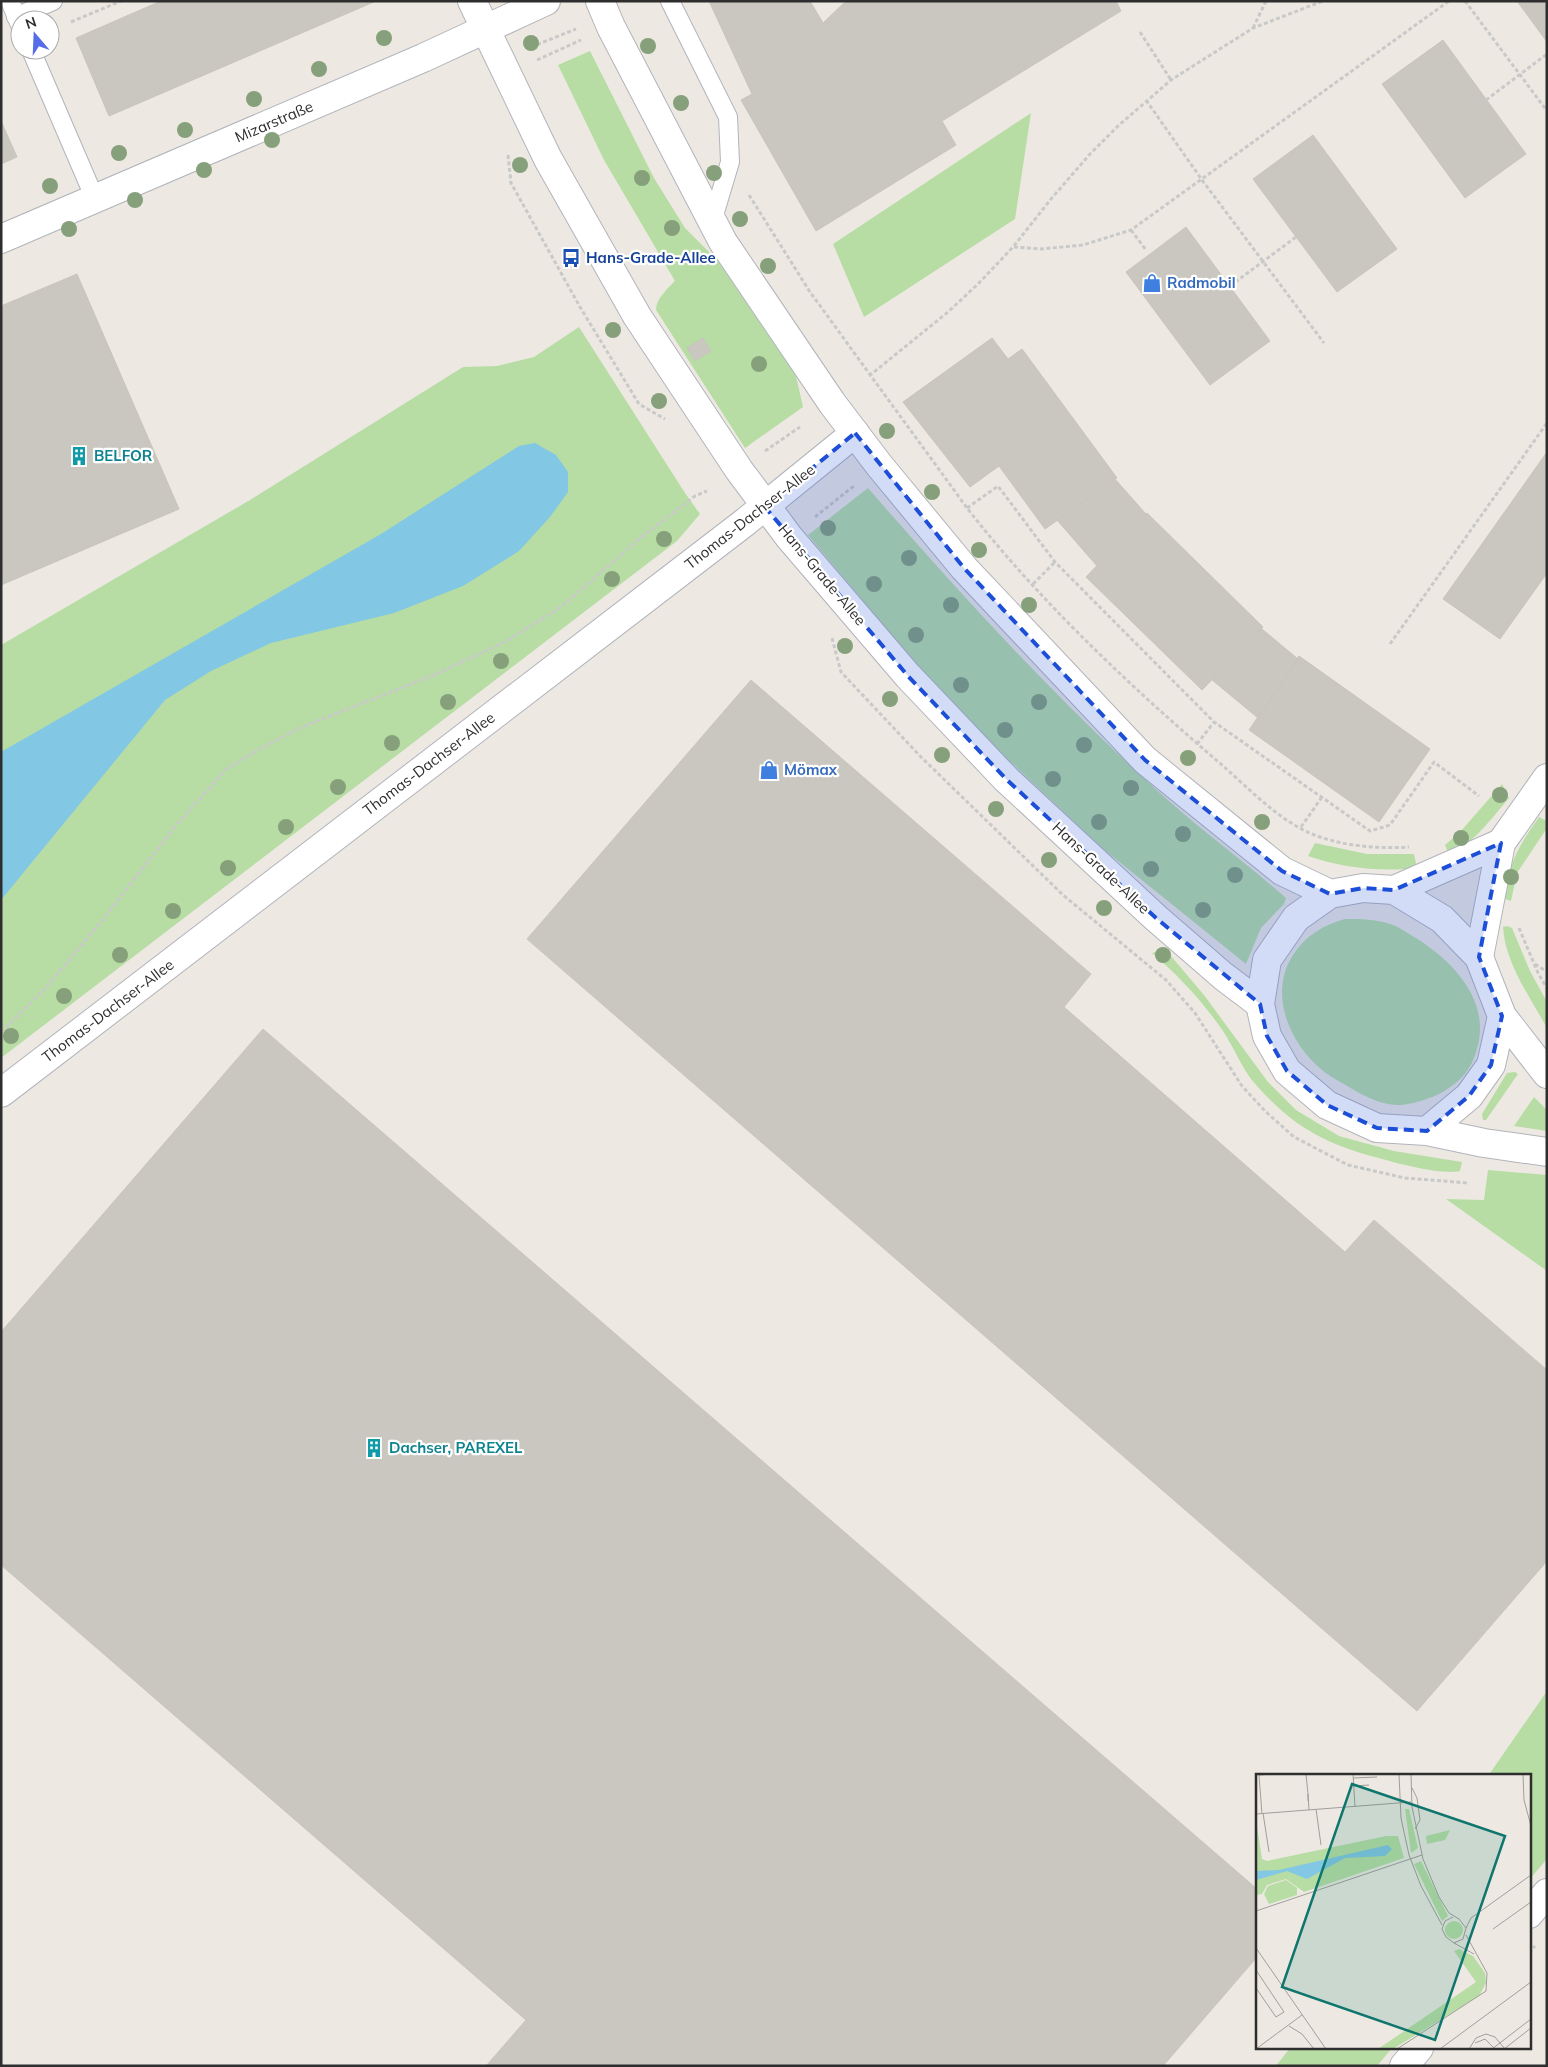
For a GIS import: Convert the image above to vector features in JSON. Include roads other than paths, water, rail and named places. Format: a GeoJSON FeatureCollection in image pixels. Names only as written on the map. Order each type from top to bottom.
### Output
{"type":"FeatureCollection","features":[{"type":"Feature","properties":{"kind":"street","name":"Hans-Grade-Allee"},"geometry":{"type":"LineString","coordinates":[[472,1],[548,159],[637,316],[765,507],[908,676],[1006,779],[1156,918],[1223,976],[1260,1004]]}},
{"type":"Feature","properties":{"kind":"street","name":"Mizarstraße"},"geometry":{"type":"LineString","coordinates":[[1,239],[423,58],[546,1]]}},
{"type":"Feature","properties":{"kind":"street"},"geometry":{"type":"LineString","coordinates":[[603,9],[723,242],[832,403],[964,568],[1145,760],[1282,872],[1330,894]]}},
{"type":"Feature","properties":{"kind":"street","name":"Thomas-Dachser-Allee"},"geometry":{"type":"LineString","coordinates":[[1,1093],[765,507],[855,433]]}},
{"type":"Feature","properties":{"kind":"street"},"geometry":{"type":"LineString","coordinates":[[1479,956],[1501,843],[1547,778]]}},
{"type":"Feature","properties":{"kind":"street"},"geometry":{"type":"LineString","coordinates":[[1501,843],[1394,890],[1363,888],[1330,894],[1296,918],[1267,960],[1260,1004],[1267,1036],[1287,1071],[1327,1105],[1377,1128],[1427,1131],[1484,1143],[1547,1152]]}},
{"type":"Feature","properties":{"kind":"street"},"geometry":{"type":"LineString","coordinates":[[1394,890],[1442,919],[1479,956],[1502,1016],[1547,1074]]}},
{"type":"Feature","properties":{"kind":"street"},"geometry":{"type":"LineString","coordinates":[[1427,1131],[1469,1096],[1491,1065],[1502,1016]]}},
{"type":"Feature","properties":{"kind":"street"},"geometry":{"type":"LineString","coordinates":[[1530,1913],[1547,1893]]}},
{"type":"Feature","properties":{"kind":"street"},"geometry":{"type":"LineString","coordinates":[[1404,2066],[1417,2050]]}},
{"type":"Feature","properties":{"kind":"lane"},"geometry":{"type":"LineString","coordinates":[[27,10],[53,1]]}},
{"type":"Feature","properties":{"kind":"lane"},"geometry":{"type":"LineString","coordinates":[[670,1],[728,117],[730,162],[712,222]]}},
{"type":"Feature","properties":{"kind":"lane"},"geometry":{"type":"LineString","coordinates":[[35,60],[95,199]]}},
{"type":"Feature","properties":{"kind":"water"},"geometry":{"type":"Polygon","coordinates":[[[535,443],[556,455],[568,472],[568,492],[550,517],[519,551],[463,586],[394,613],[271,643],[211,671],[165,700],[1,900],[1,752],[381,534],[519,446],[535,443]]]}},
{"type":"Feature","properties":{"kind":"place","name":"Hans-Grade-Allee"},"geometry":{"type":"Point","coordinates":[571,258]}},
{"type":"Feature","properties":{"kind":"place","name":"Radmobil"},"geometry":{"type":"Point","coordinates":[1152,283]}},
{"type":"Feature","properties":{"kind":"place","name":"BELFOR"},"geometry":{"type":"Point","coordinates":[79,456]}},
{"type":"Feature","properties":{"kind":"place","name":"Mömax"},"geometry":{"type":"Point","coordinates":[769,770]}},
{"type":"Feature","properties":{"kind":"place","name":"Dachser, PAREXEL"},"geometry":{"type":"Point","coordinates":[374,1448]}}]}
